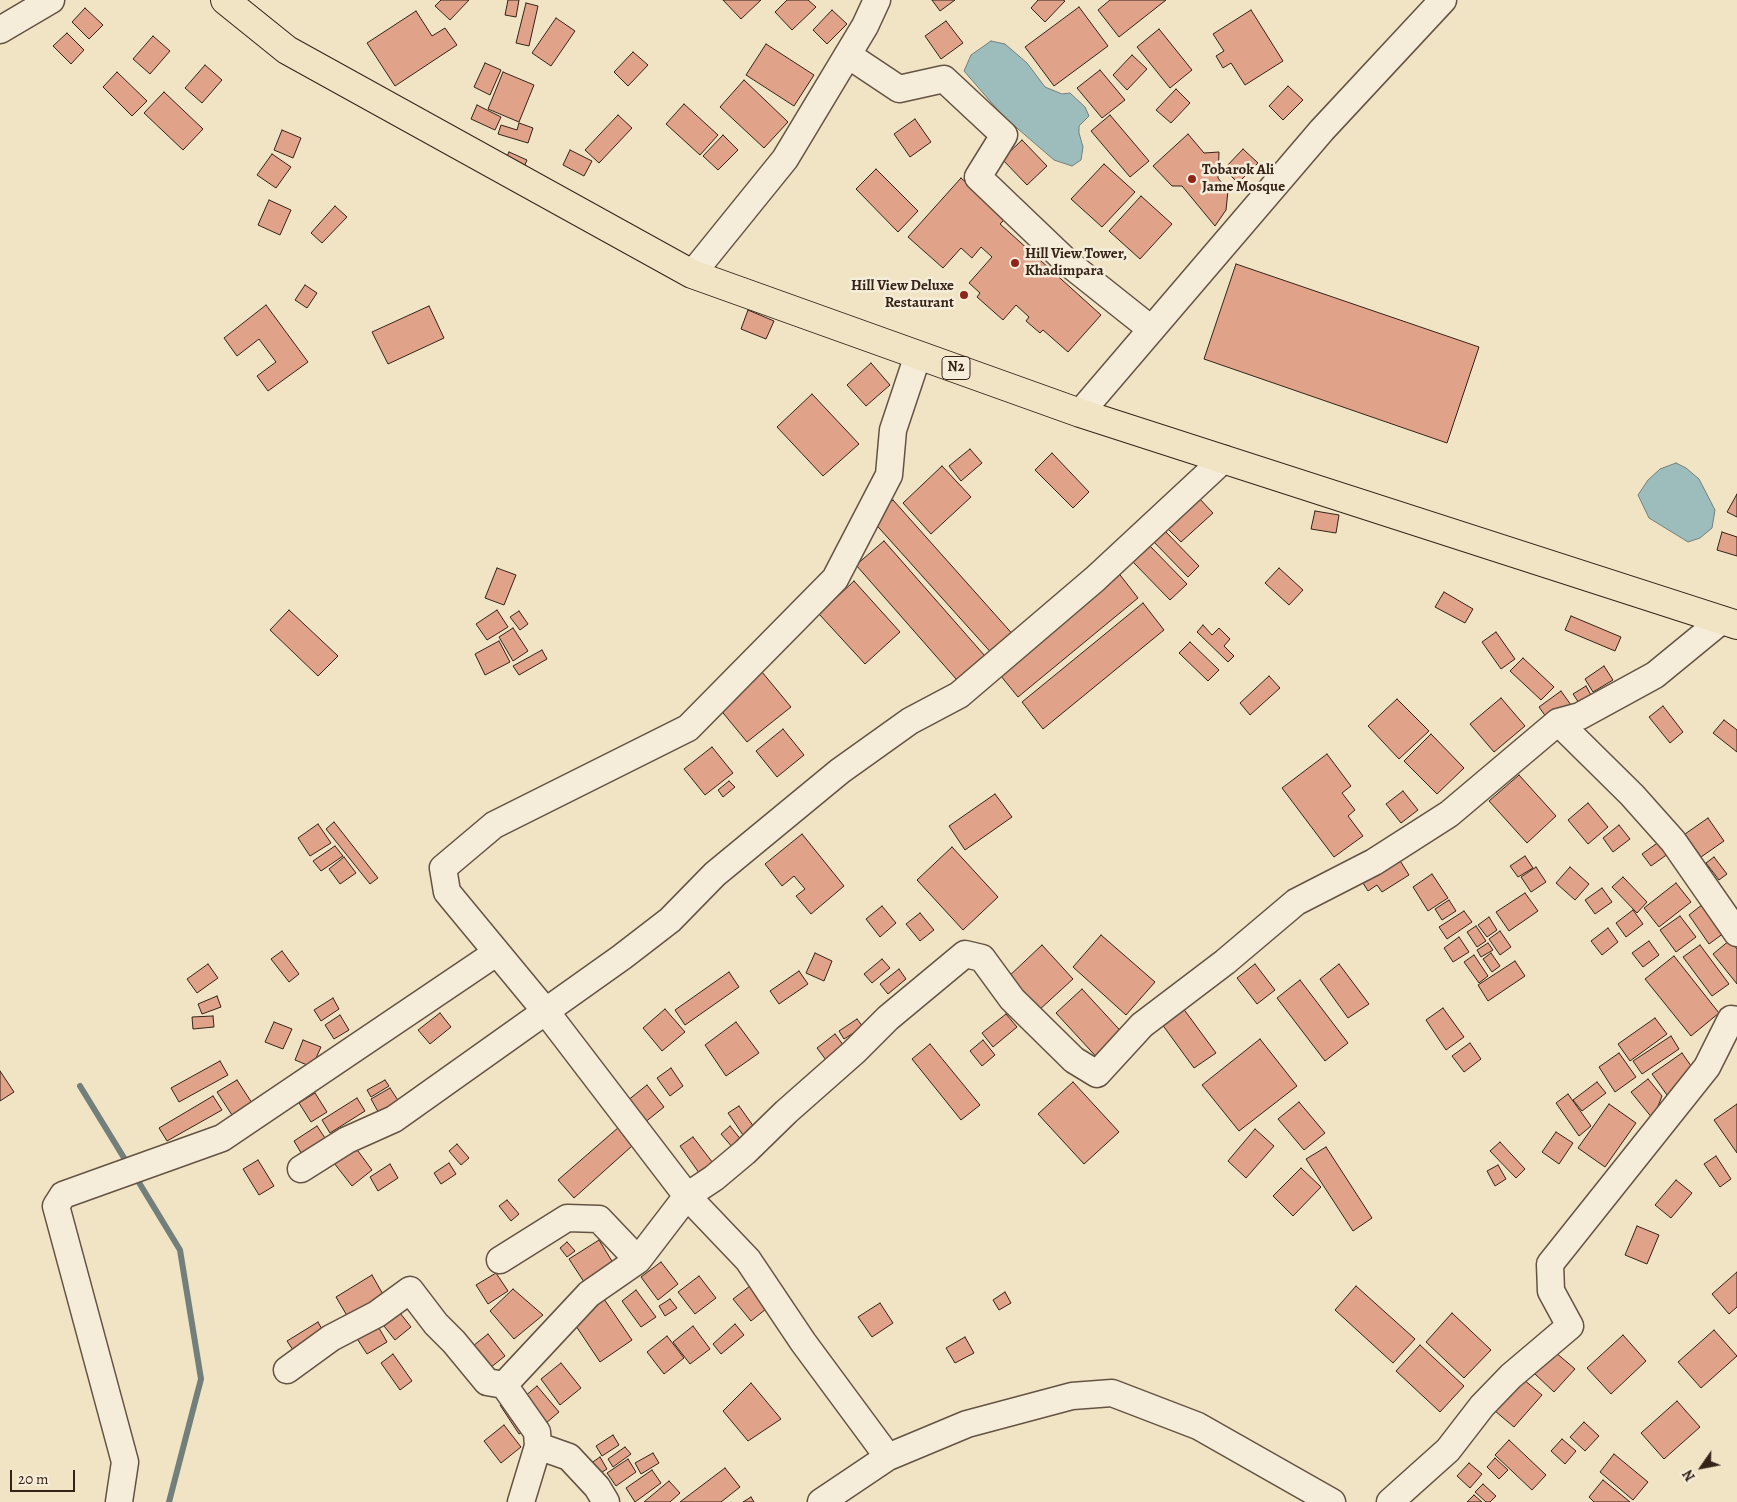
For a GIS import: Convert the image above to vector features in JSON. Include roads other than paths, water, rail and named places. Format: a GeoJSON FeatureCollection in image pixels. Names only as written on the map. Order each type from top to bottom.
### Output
{"type":"FeatureCollection","features":[{"type":"Feature","properties":{"kind":"highway","name":"N2"},"geometry":{"type":"LineString","coordinates":[[224,0],[287,50],[692,274],[1080,413],[1729,623]]}},
{"type":"Feature","properties":{"kind":"street"},"geometry":{"type":"LineString","coordinates":[[0,30],[52,0]]}},
{"type":"Feature","properties":{"kind":"street"},"geometry":{"type":"LineString","coordinates":[[692,274],[785,159],[848,55],[877,0]]}},
{"type":"Feature","properties":{"kind":"street"},"geometry":{"type":"LineString","coordinates":[[1080,413],[1322,130],[1443,0]]}},
{"type":"Feature","properties":{"kind":"street"},"geometry":{"type":"LineString","coordinates":[[848,55],[899,89],[944,79],[1004,135],[978,177],[1068,263],[1151,329]]}},
{"type":"Feature","properties":{"kind":"street"},"geometry":{"type":"LineString","coordinates":[[888,1457],[803,1342],[748,1260],[687,1196],[547,1013],[447,892],[444,868],[494,825],[688,728],[835,579],[889,475],[893,430],[918,355]]}},
{"type":"Feature","properties":{"kind":"street"},"geometry":{"type":"LineString","coordinates":[[301,1169],[347,1140],[394,1119],[547,1013],[670,920],[714,874],[840,771],[910,721],[959,695],[1095,579],[1224,459]]}},
{"type":"Feature","properties":{"kind":"street"},"geometry":{"type":"LineString","coordinates":[[504,1385],[588,1294],[638,1260],[687,1196],[714,1178],[745,1152],[786,1112],[854,1052],[888,1018],[965,954],[982,958],[1012,999],[1074,1060],[1097,1074],[1142,1025],[1225,962],[1296,902],[1374,862],[1449,814],[1558,722],[1580,716],[1655,675],[1729,623]]}},
{"type":"Feature","properties":{"kind":"street"},"geometry":{"type":"LineString","coordinates":[[1558,722],[1632,795],[1673,841],[1737,933]]}},
{"type":"Feature","properties":{"kind":"street"},"geometry":{"type":"LineString","coordinates":[[120,1502],[125,1462],[56,1206],[63,1195],[222,1138],[496,953]]}},
{"type":"Feature","properties":{"kind":"street"},"geometry":{"type":"LineString","coordinates":[[1390,1502],[1448,1450],[1482,1406],[1511,1376],[1570,1326],[1551,1291],[1550,1264],[1707,1067],[1731,1018],[1737,1020]]}},
{"type":"Feature","properties":{"kind":"street"},"geometry":{"type":"LineString","coordinates":[[500,1260],[567,1218],[600,1219],[638,1260]]}},
{"type":"Feature","properties":{"kind":"street"},"geometry":{"type":"LineString","coordinates":[[287,1370],[331,1338],[377,1314],[410,1290],[436,1324],[454,1342],[487,1382],[504,1385],[537,1432],[538,1446],[521,1502]]}},
{"type":"Feature","properties":{"kind":"street"},"geometry":{"type":"LineString","coordinates":[[821,1502],[888,1457],[967,1424],[1072,1396],[1112,1393],[1198,1426],[1332,1502]]}},
{"type":"Feature","properties":{"kind":"street"},"geometry":{"type":"LineString","coordinates":[[538,1446],[569,1457],[597,1487],[606,1502]]}},
{"type":"Feature","properties":{"kind":"water"},"geometry":{"type":"Polygon","coordinates":[[[991,41],[1005,44],[1027,63],[1045,87],[1062,94],[1070,93],[1085,107],[1089,116],[1079,126],[1083,147],[1081,160],[1072,166],[1054,160],[1003,116],[964,71],[971,55],[991,41]]]}},
{"type":"Feature","properties":{"kind":"water"},"geometry":{"type":"Polygon","coordinates":[[[1676,463],[1686,468],[1699,479],[1715,510],[1712,528],[1700,538],[1688,542],[1649,518],[1638,495],[1648,480],[1660,469],[1676,463]]]}},
{"type":"Feature","properties":{"kind":"waterway"},"geometry":{"type":"LineString","coordinates":[[80,1086],[129,1166]]}},
{"type":"Feature","properties":{"kind":"waterway"},"geometry":{"type":"LineString","coordinates":[[135,1176],[180,1250],[201,1379],[169,1502]]}},
{"type":"Feature","properties":{"kind":"place","name":"Tobarok Ali Jame Mosque"},"geometry":{"type":"Point","coordinates":[1192,179]}},
{"type":"Feature","properties":{"kind":"place","name":"Hill View Tower, Khadimpara"},"geometry":{"type":"Point","coordinates":[1015,263]}},
{"type":"Feature","properties":{"kind":"place","name":"Hill View Deluxe Restaurant"},"geometry":{"type":"Point","coordinates":[964,295]}}]}
